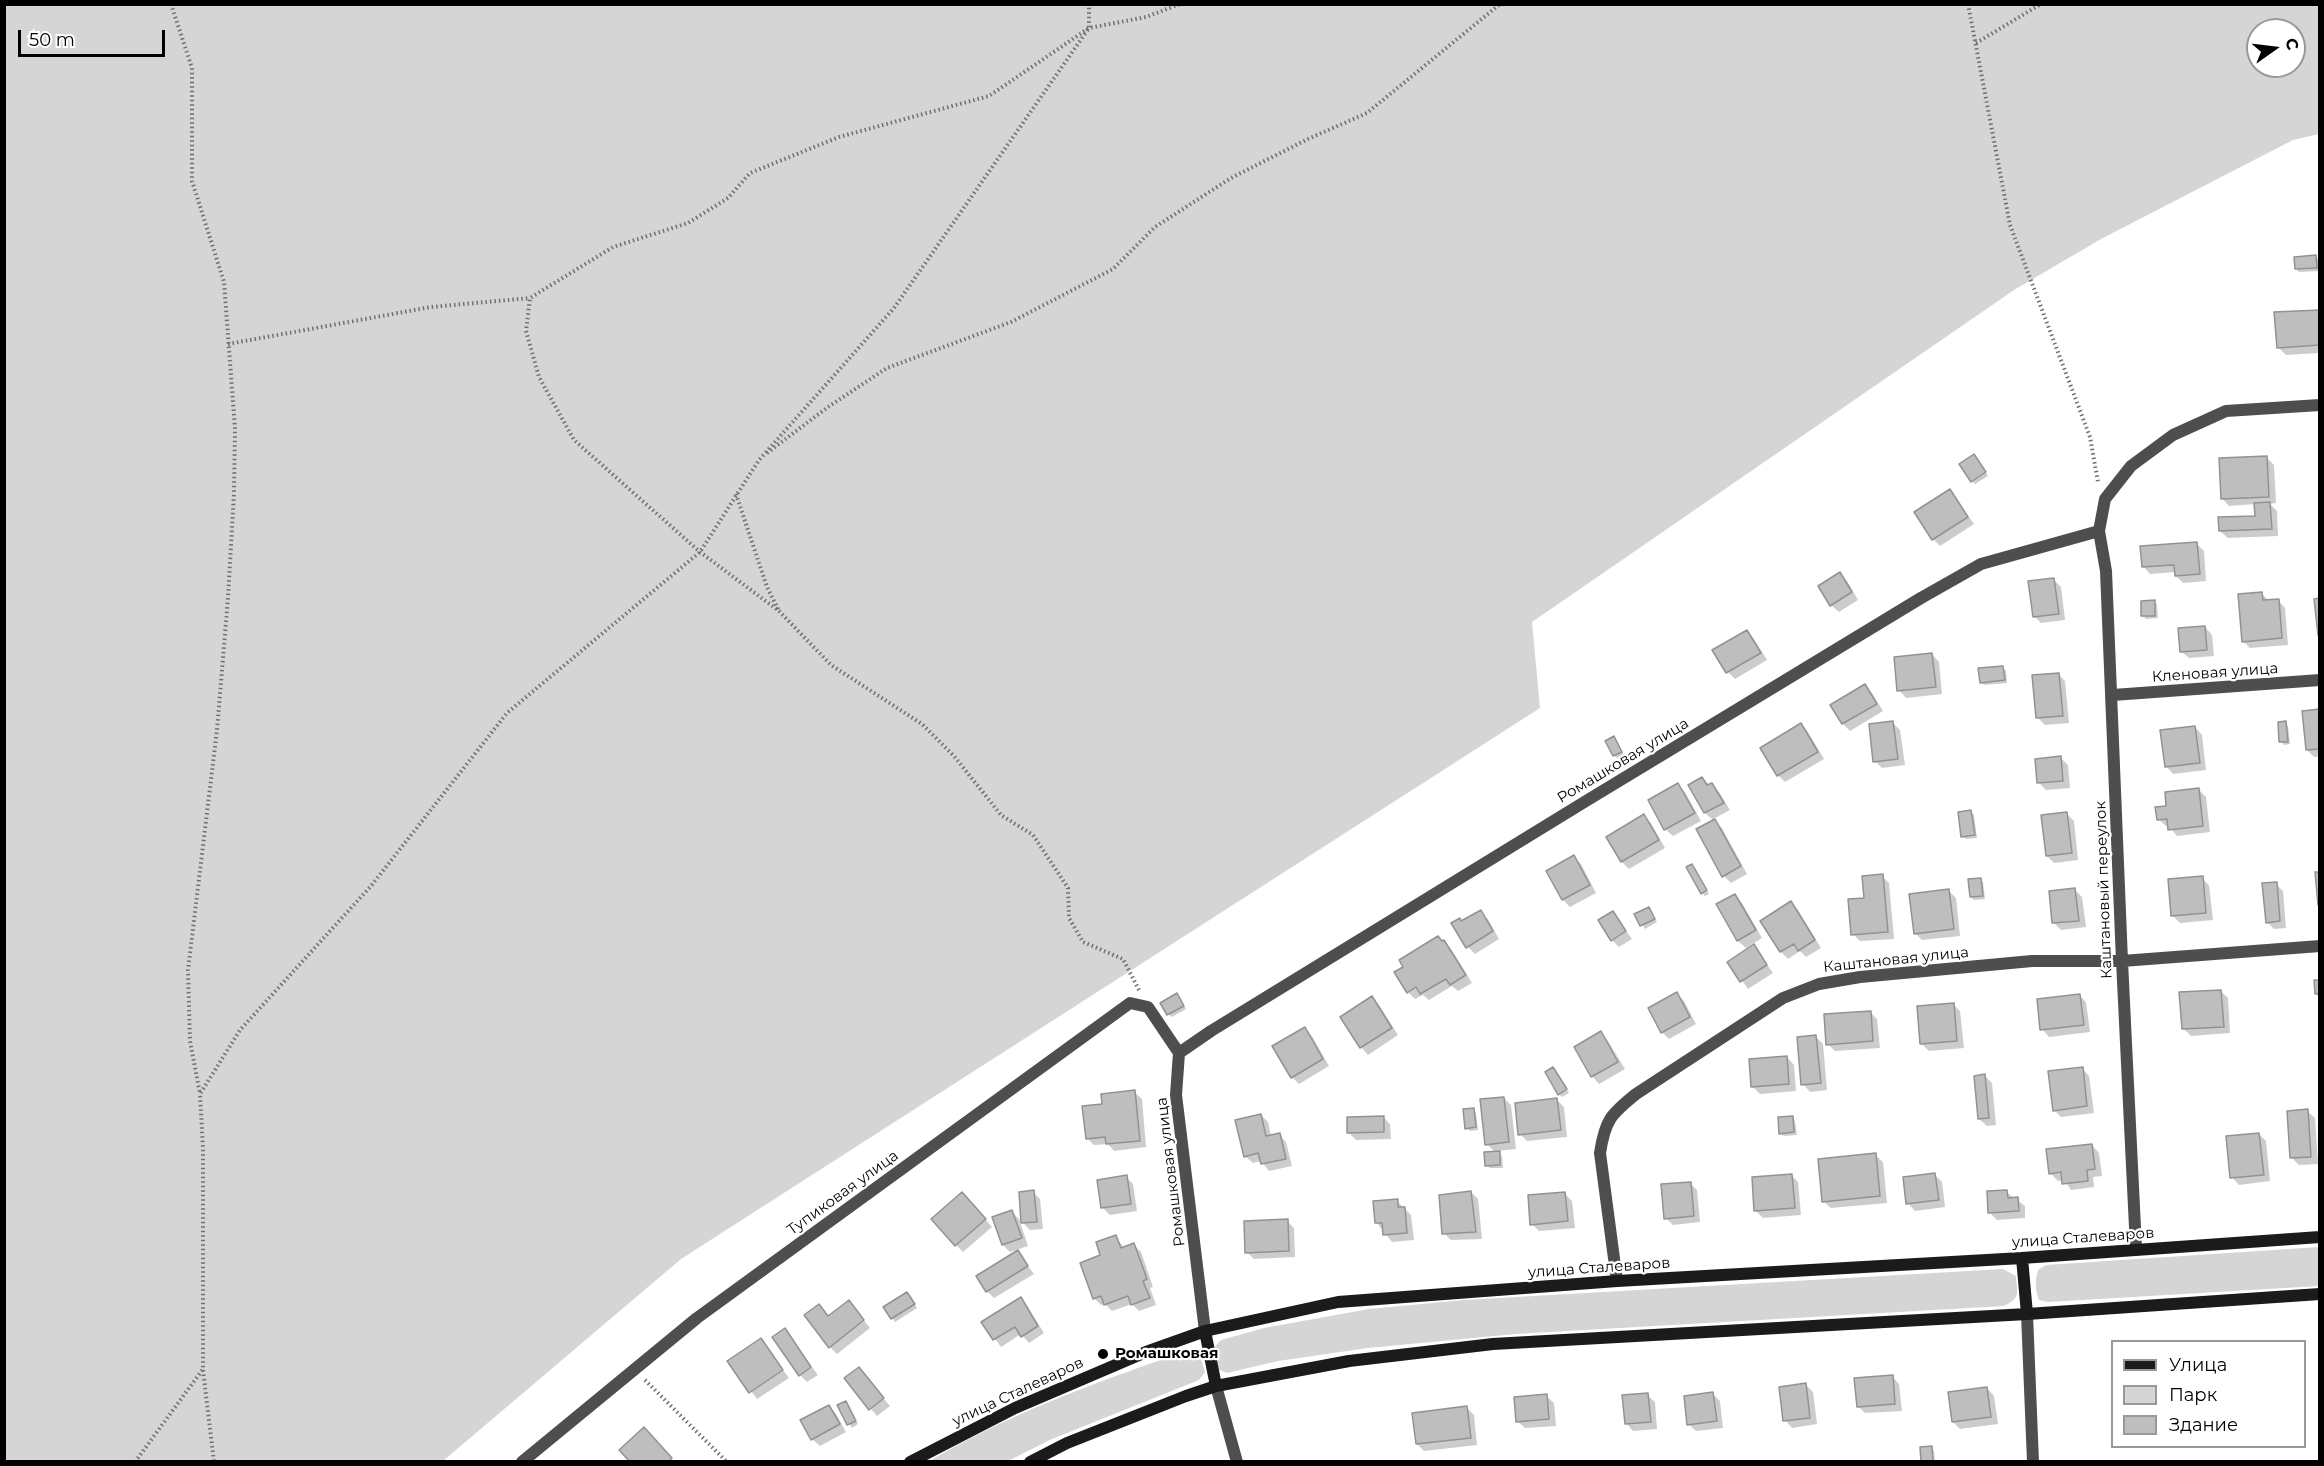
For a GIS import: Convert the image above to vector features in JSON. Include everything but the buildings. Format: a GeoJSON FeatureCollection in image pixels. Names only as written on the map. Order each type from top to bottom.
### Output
{"type":"FeatureCollection","features":[{"type":"Feature","properties":{"kind":"main road","name":"улица Сталеваров"},"geometry":{"type":"LineString","coordinates":[[910,1461],[1015,1408],[1146,1352],[1205,1331],[1338,1302],[1617,1281],[2022,1258],[2136,1248],[2319,1237]]}},
{"type":"Feature","properties":{"kind":"main road"},"geometry":{"type":"LineString","coordinates":[[2022,1258],[2027,1314]]}},
{"type":"Feature","properties":{"kind":"main road"},"geometry":{"type":"LineString","coordinates":[[1030,1461],[1067,1443],[1216,1386],[1350,1361],[1493,1344],[2027,1314],[2319,1294]]}},
{"type":"Feature","properties":{"kind":"main road"},"geometry":{"type":"LineString","coordinates":[[1205,1331],[1216,1386]]}},
{"type":"Feature","properties":{"kind":"street"},"geometry":{"type":"LineString","coordinates":[[2099,531],[2105,499],[2131,466],[2173,435],[2226,411],[2319,405]]}},
{"type":"Feature","properties":{"kind":"street","name":"Каштановый переулок"},"geometry":{"type":"LineString","coordinates":[[2099,531],[2106,571],[2113,695],[2122,961],[2136,1248]]}},
{"type":"Feature","properties":{"kind":"street","name":"Ромашковая улица"},"geometry":{"type":"LineString","coordinates":[[1205,1331],[1176,1095],[1179,1053],[1211,1031],[1586,801],[1921,598],[1981,564],[2099,531]]}},
{"type":"Feature","properties":{"kind":"street","name":"Кленовая улица"},"geometry":{"type":"LineString","coordinates":[[2113,695],[2319,680]]}},
{"type":"Feature","properties":{"kind":"street","name":"Каштановая улица"},"geometry":{"type":"LineString","coordinates":[[1617,1281],[1600,1153],[1603,1132],[1614,1112],[1636,1094],[1783,998],[1819,984],[1860,977],[2032,961],[2122,961],[2319,946]]}},
{"type":"Feature","properties":{"kind":"street","name":"Тупиковая улица"},"geometry":{"type":"LineString","coordinates":[[522,1461],[706,1311],[1130,1003],[1148,1007]]}},
{"type":"Feature","properties":{"kind":"street"},"geometry":{"type":"LineString","coordinates":[[1148,1007],[1179,1053]]}},
{"type":"Feature","properties":{"kind":"street"},"geometry":{"type":"LineString","coordinates":[[2027,1314],[2033,1461]]}},
{"type":"Feature","properties":{"kind":"street"},"geometry":{"type":"LineString","coordinates":[[1216,1386],[1237,1461]]}},
{"type":"Feature","properties":{"kind":"path"},"geometry":{"type":"LineString","coordinates":[[171,4],[192,68],[192,181],[224,282],[235,429],[229,587],[217,730],[188,970],[190,1041],[200,1094],[203,1149],[203,1369],[214,1461]]}},
{"type":"Feature","properties":{"kind":"path"},"geometry":{"type":"LineString","coordinates":[[200,1094],[240,1030],[371,886],[507,714],[700,552],[759,460],[894,308],[1089,28],[1089,4]]}},
{"type":"Feature","properties":{"kind":"path"},"geometry":{"type":"LineString","coordinates":[[228,344],[431,307],[530,298],[613,247],[688,223],[728,198],[750,173],[839,137],[990,96],[1089,28],[1146,16],[1180,4]]}},
{"type":"Feature","properties":{"kind":"path"},"geometry":{"type":"LineString","coordinates":[[759,460],[828,406],[887,368],[1011,322],[1113,269],[1155,227],[1231,178],[1308,139],[1367,113],[1436,54],[1500,4]]}},
{"type":"Feature","properties":{"kind":"path"},"geometry":{"type":"LineString","coordinates":[[1968,4],[2010,225],[2090,437],[2099,489],[2105,499]]}},
{"type":"Feature","properties":{"kind":"path"},"geometry":{"type":"LineString","coordinates":[[1976,43],[2041,4]]}},
{"type":"Feature","properties":{"kind":"path"},"geometry":{"type":"LineString","coordinates":[[530,298],[526,331],[539,377],[574,440],[700,552],[779,611],[831,665],[922,724],[954,756],[1001,815],[1033,835],[1068,888],[1069,918],[1083,942],[1123,959],[1148,1007]]}},
{"type":"Feature","properties":{"kind":"path"},"geometry":{"type":"LineString","coordinates":[[736,494],[767,587],[779,611]]}},
{"type":"Feature","properties":{"kind":"path"},"geometry":{"type":"LineString","coordinates":[[135,1461],[203,1369]]}},
{"type":"Feature","properties":{"kind":"path"},"geometry":{"type":"LineString","coordinates":[[634,1369],[727,1461]]}},
{"type":"Feature","properties":{"kind":"green space"},"geometry":{"type":"Polygon","coordinates":[[[5,4],[2319,5],[2319,134],[2293,140],[2101,239],[2014,290],[1532,622],[1540,708],[681,1259],[443,1461],[5,1461],[5,4]]]}},
{"type":"Feature","properties":{"kind":"green space"},"geometry":{"type":"Polygon","coordinates":[[[2319,1247],[2319,1286],[2048,1302],[2039,1300],[2036,1289],[2038,1270],[2046,1265],[2319,1247]]]}},
{"type":"Feature","properties":{"kind":"green space"},"geometry":{"type":"Polygon","coordinates":[[[2003,1269],[2016,1276],[2017,1291],[2016,1297],[2004,1306],[1515,1334],[1368,1348],[1278,1361],[1227,1373],[1217,1369],[1214,1348],[1221,1340],[1264,1328],[1369,1309],[1464,1300],[2003,1269]]]}},
{"type":"Feature","properties":{"kind":"green space"},"geometry":{"type":"Polygon","coordinates":[[[1193,1349],[1199,1353],[1205,1372],[1199,1380],[1052,1439],[1008,1461],[930,1461],[991,1428],[1058,1398],[1193,1349]]]}},
{"type":"Feature","properties":{"kind":"place","name":"Ромашковая"},"geometry":{"type":"Point","coordinates":[1103,1354]}}]}
